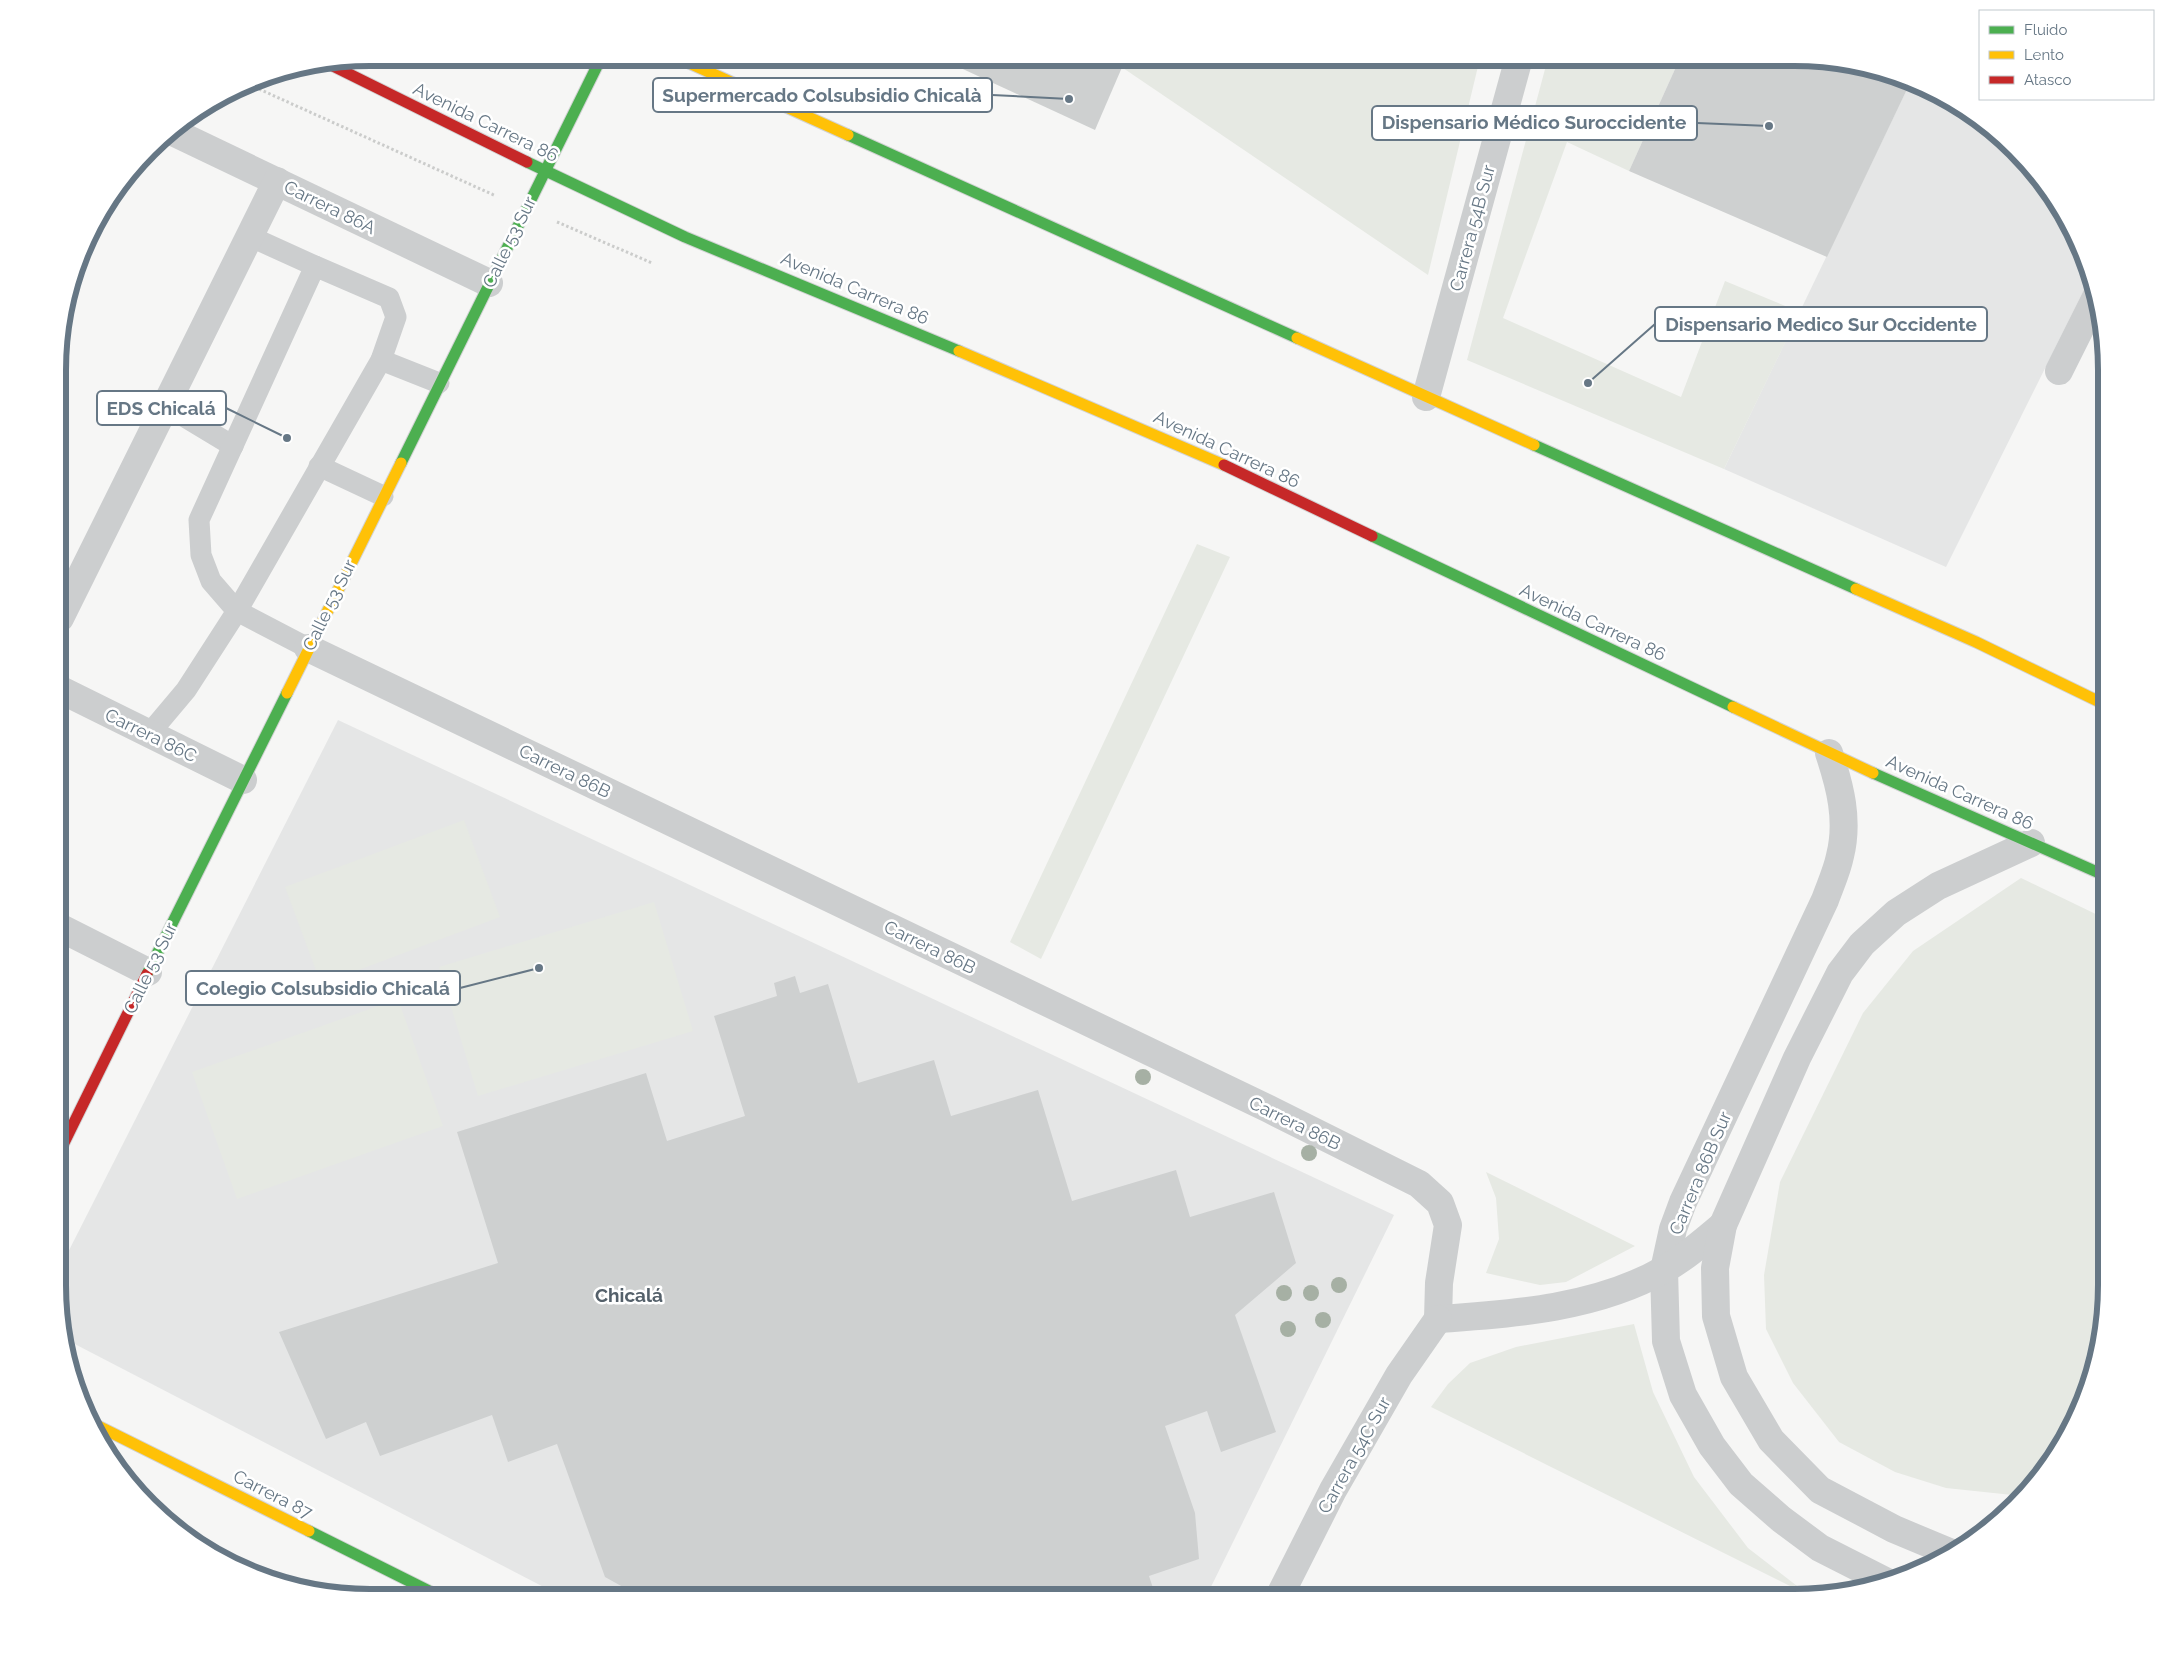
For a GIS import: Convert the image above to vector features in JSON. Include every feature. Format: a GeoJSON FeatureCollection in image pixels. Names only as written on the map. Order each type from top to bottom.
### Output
{"type":"FeatureCollection","features":[{"type":"Feature","properties":{"kind":"main road","name":"Calle 53 Sur"},"geometry":{"type":"LineString","coordinates":[[66,1138],[597,66]]}},
{"type":"Feature","properties":{"kind":"main road"},"geometry":{"type":"LineString","coordinates":[[696,66],[1426,397],[1967,638],[2098,701]]}},
{"type":"Feature","properties":{"kind":"main road","name":"Avenida Carrera 86"},"geometry":{"type":"LineString","coordinates":[[338,68],[685,236],[1028,380],[1212,460],[1829,753],[2098,872]]}},
{"type":"Feature","properties":{"kind":"main road","name":"Carrera 87"},"geometry":{"type":"LineString","coordinates":[[103,1428],[425,1589]]}},
{"type":"Feature","properties":{"kind":"street","name":"Carrera 54B Sur"},"geometry":{"type":"LineString","coordinates":[[1426,397],[1517,66]]}},
{"type":"Feature","properties":{"kind":"street","name":"Carrera 86A"},"geometry":{"type":"LineString","coordinates":[[179,135],[489,283]]}},
{"type":"Feature","properties":{"kind":"street"},"geometry":{"type":"LineString","coordinates":[[66,606],[277,181]]}},
{"type":"Feature","properties":{"kind":"street"},"geometry":{"type":"LineString","coordinates":[[2059,371],[2091,307]]}},
{"type":"Feature","properties":{"kind":"street","name":"Carrera 86B"},"geometry":{"type":"LineString","coordinates":[[308,648],[1251,1100],[1419,1184],[1440,1203],[1448,1225],[1446,1248],[1439,1283],[1438,1319]]}},
{"type":"Feature","properties":{"kind":"street","name":"Carrera 86C"},"geometry":{"type":"LineString","coordinates":[[66,693],[243,780]]}},
{"type":"Feature","properties":{"kind":"street","name":"Carrera 86B Sur"},"geometry":{"type":"LineString","coordinates":[[1829,753],[1838,781],[1844,814],[1840,855],[1825,900],[1683,1202],[1673,1229],[1664,1270],[1666,1341],[1683,1395],[1712,1446],[1740,1484],[1820,1548],[1877,1577]]}},
{"type":"Feature","properties":{"kind":"street"},"geometry":{"type":"LineString","coordinates":[[1943,1549],[1894,1529],[1820,1490],[1771,1440],[1734,1377],[1716,1316],[1715,1268],[1723,1226],[1798,1058],[1840,973],[1862,944],[1896,913],[1938,886],[2031,843]]}},
{"type":"Feature","properties":{"kind":"street"},"geometry":{"type":"LineString","coordinates":[[66,931],[148,972]]}},
{"type":"Feature","properties":{"kind":"street"},"geometry":{"type":"LineString","coordinates":[[1438,1319],[1527,1310],[1590,1300],[1636,1283],[1664,1270],[1687,1255],[1723,1226]]}},
{"type":"Feature","properties":{"kind":"street","name":"Carrera 54C Sur"},"geometry":{"type":"LineString","coordinates":[[1283,1589],[1333,1490],[1399,1375],[1438,1319]]}},
{"type":"Feature","properties":{"kind":"lane"},"geometry":{"type":"LineString","coordinates":[[149,734],[186,690],[236,611],[380,360],[396,317],[389,298],[249,236]]}},
{"type":"Feature","properties":{"kind":"lane"},"geometry":{"type":"LineString","coordinates":[[308,648],[236,611],[211,581],[201,555],[200,520],[315,266]]}},
{"type":"Feature","properties":{"kind":"lane"},"geometry":{"type":"LineString","coordinates":[[380,360],[440,383]]}},
{"type":"Feature","properties":{"kind":"lane"},"geometry":{"type":"LineString","coordinates":[[166,405],[233,446]]}},
{"type":"Feature","properties":{"kind":"lane"},"geometry":{"type":"LineString","coordinates":[[319,466],[383,496]]}},
{"type":"Feature","properties":{"kind":"path"},"geometry":{"type":"LineString","coordinates":[[257,88],[448,175]]}},
{"type":"Feature","properties":{"kind":"path"},"geometry":{"type":"LineString","coordinates":[[594,238],[658,265]]}},
{"type":"Feature","properties":{"kind":"shaded area"},"geometry":{"type":"Polygon","coordinates":[[[1124,66],[1478,66],[1428,275],[1123,68],[1124,66]]]}},
{"type":"Feature","properties":{"kind":"shaded area"},"geometry":{"type":"Polygon","coordinates":[[[1546,66],[1676,66],[1629,171],[1567,142],[1503,318],[1681,397],[1725,281],[1800,312],[1724,469],[1467,360],[1546,66]]]}},
{"type":"Feature","properties":{"kind":"shaded area"},"geometry":{"type":"Polygon","coordinates":[[[1908,88],[1945,107],[1979,129],[2009,155],[2035,185],[2057,218],[2075,254],[2086,287],[1946,567],[1724,469],[1908,88]]]}},
{"type":"Feature","properties":{"kind":"shaded area"},"geometry":{"type":"Polygon","coordinates":[[[1197,544],[1230,557],[1041,959],[1010,942],[1197,544]]]}},
{"type":"Feature","properties":{"kind":"shaded area"},"geometry":{"type":"Polygon","coordinates":[[[338,720],[1394,1215],[1210,1589],[548,1589],[72,1342],[67,1304],[66,1256],[338,720]]]}},
{"type":"Feature","properties":{"kind":"shaded area"},"geometry":{"type":"Polygon","coordinates":[[[464,820],[500,917],[321,984],[285,887],[464,820]]]}},
{"type":"Feature","properties":{"kind":"shaded area"},"geometry":{"type":"Polygon","coordinates":[[[2021,878],[2098,915],[2098,1284],[2095,1324],[2092,1344],[2075,1401],[2057,1436],[2035,1470],[2013,1495],[1946,1488],[1895,1472],[1839,1442],[1793,1383],[1766,1329],[1764,1275],[1780,1182],[1863,1013],[1913,951],[2021,878]]]}},
{"type":"Feature","properties":{"kind":"shaded area"},"geometry":{"type":"Polygon","coordinates":[[[654,902],[693,1031],[478,1096],[439,967],[654,902]]]}},
{"type":"Feature","properties":{"kind":"shaded area"},"geometry":{"type":"Polygon","coordinates":[[[398,999],[443,1126],[237,1199],[192,1072],[398,999]]]}},
{"type":"Feature","properties":{"kind":"shaded area"},"geometry":{"type":"Polygon","coordinates":[[[1486,1172],[1635,1246],[1566,1282],[1540,1285],[1486,1273],[1499,1239],[1496,1198],[1486,1172]]]}},
{"type":"Feature","properties":{"kind":"shaded area"},"geometry":{"type":"Polygon","coordinates":[[[1634,1324],[1653,1392],[1694,1477],[1748,1548],[1800,1589],[1796,1589],[1431,1407],[1448,1384],[1470,1363],[1516,1347],[1634,1324]]]}},
{"type":"Feature","properties":{"kind":"building"},"geometry":{"type":"Polygon","coordinates":[[[956,66],[1123,66],[1095,130],[956,66]]]}},
{"type":"Feature","properties":{"kind":"building"},"geometry":{"type":"Polygon","coordinates":[[[1676,66],[1813,67],[1853,72],[1908,88],[1827,257],[1629,171],[1676,66]]]}},
{"type":"Feature","properties":{"kind":"building"},"geometry":{"type":"Polygon","coordinates":[[[795,976],[800,993],[828,984],[858,1083],[934,1060],[951,1116],[1038,1090],[1072,1201],[1176,1170],[1190,1217],[1274,1192],[1296,1263],[1235,1315],[1276,1432],[1221,1452],[1207,1411],[1165,1426],[1195,1513],[1199,1559],[1149,1576],[1153,1589],[627,1589],[605,1577],[557,1444],[508,1462],[492,1415],[380,1456],[366,1422],[326,1439],[279,1332],[498,1263],[457,1132],[646,1073],[667,1141],[745,1116],[714,1016],[777,996],[774,983],[795,976]]]}},
{"type":"Feature","properties":{"kind":"traffic: fast"},"geometry":{"type":"LineString","coordinates":[[401,463],[597,66]]}},
{"type":"Feature","properties":{"kind":"traffic: fast"},"geometry":{"type":"LineString","coordinates":[[848,135],[1297,338]]}},
{"type":"Feature","properties":{"kind":"traffic: fast"},"geometry":{"type":"LineString","coordinates":[[527,162],[685,237],[959,351]]}},
{"type":"Feature","properties":{"kind":"traffic: fast"},"geometry":{"type":"LineString","coordinates":[[1534,445],[1856,589]]}},
{"type":"Feature","properties":{"kind":"traffic: fast"},"geometry":{"type":"LineString","coordinates":[[1372,536],[1733,707]]}},
{"type":"Feature","properties":{"kind":"traffic: fast"},"geometry":{"type":"LineString","coordinates":[[147,974],[287,693]]}},
{"type":"Feature","properties":{"kind":"traffic: fast"},"geometry":{"type":"LineString","coordinates":[[1873,773],[2098,872]]}},
{"type":"Feature","properties":{"kind":"traffic: fast"},"geometry":{"type":"LineString","coordinates":[[309,1531],[425,1589]]}},
{"type":"Feature","properties":{"kind":"traffic: slow"},"geometry":{"type":"LineString","coordinates":[[696,66],[848,135]]}},
{"type":"Feature","properties":{"kind":"traffic: slow"},"geometry":{"type":"LineString","coordinates":[[1297,338],[1534,445]]}},
{"type":"Feature","properties":{"kind":"traffic: slow"},"geometry":{"type":"LineString","coordinates":[[959,351],[1224,465]]}},
{"type":"Feature","properties":{"kind":"traffic: slow"},"geometry":{"type":"LineString","coordinates":[[287,693],[401,463]]}},
{"type":"Feature","properties":{"kind":"traffic: slow"},"geometry":{"type":"LineString","coordinates":[[1856,589],[1976,642],[2098,701]]}},
{"type":"Feature","properties":{"kind":"traffic: slow"},"geometry":{"type":"LineString","coordinates":[[1733,707],[1873,773]]}},
{"type":"Feature","properties":{"kind":"traffic: slow"},"geometry":{"type":"LineString","coordinates":[[103,1428],[309,1531]]}},
{"type":"Feature","properties":{"kind":"traffic: jam"},"geometry":{"type":"LineString","coordinates":[[338,68],[527,162]]}},
{"type":"Feature","properties":{"kind":"traffic: jam"},"geometry":{"type":"LineString","coordinates":[[1224,465],[1372,536]]}},
{"type":"Feature","properties":{"kind":"traffic: jam"},"geometry":{"type":"LineString","coordinates":[[66,1139],[147,974]]}},
{"type":"Feature","properties":{"kind":"place","name":"Supermercado Colsubsidio Chicalà"},"geometry":{"type":"Point","coordinates":[1069,99]}},
{"type":"Feature","properties":{"kind":"place","name":"Dispensario Médico Suroccidente"},"geometry":{"type":"Point","coordinates":[1769,126]}},
{"type":"Feature","properties":{"kind":"place","name":"Dispensario Medico Sur Occidente"},"geometry":{"type":"Point","coordinates":[1588,383]}},
{"type":"Feature","properties":{"kind":"place","name":"EDS Chicalá"},"geometry":{"type":"Point","coordinates":[287,438]}},
{"type":"Feature","properties":{"kind":"place","name":"Colegio Colsubsidio Chicalá"},"geometry":{"type":"Point","coordinates":[539,968]}},
{"type":"Feature","properties":{"kind":"district","name":"Chicalá"},"geometry":{"type":"Point","coordinates":[629,1295]}}]}
